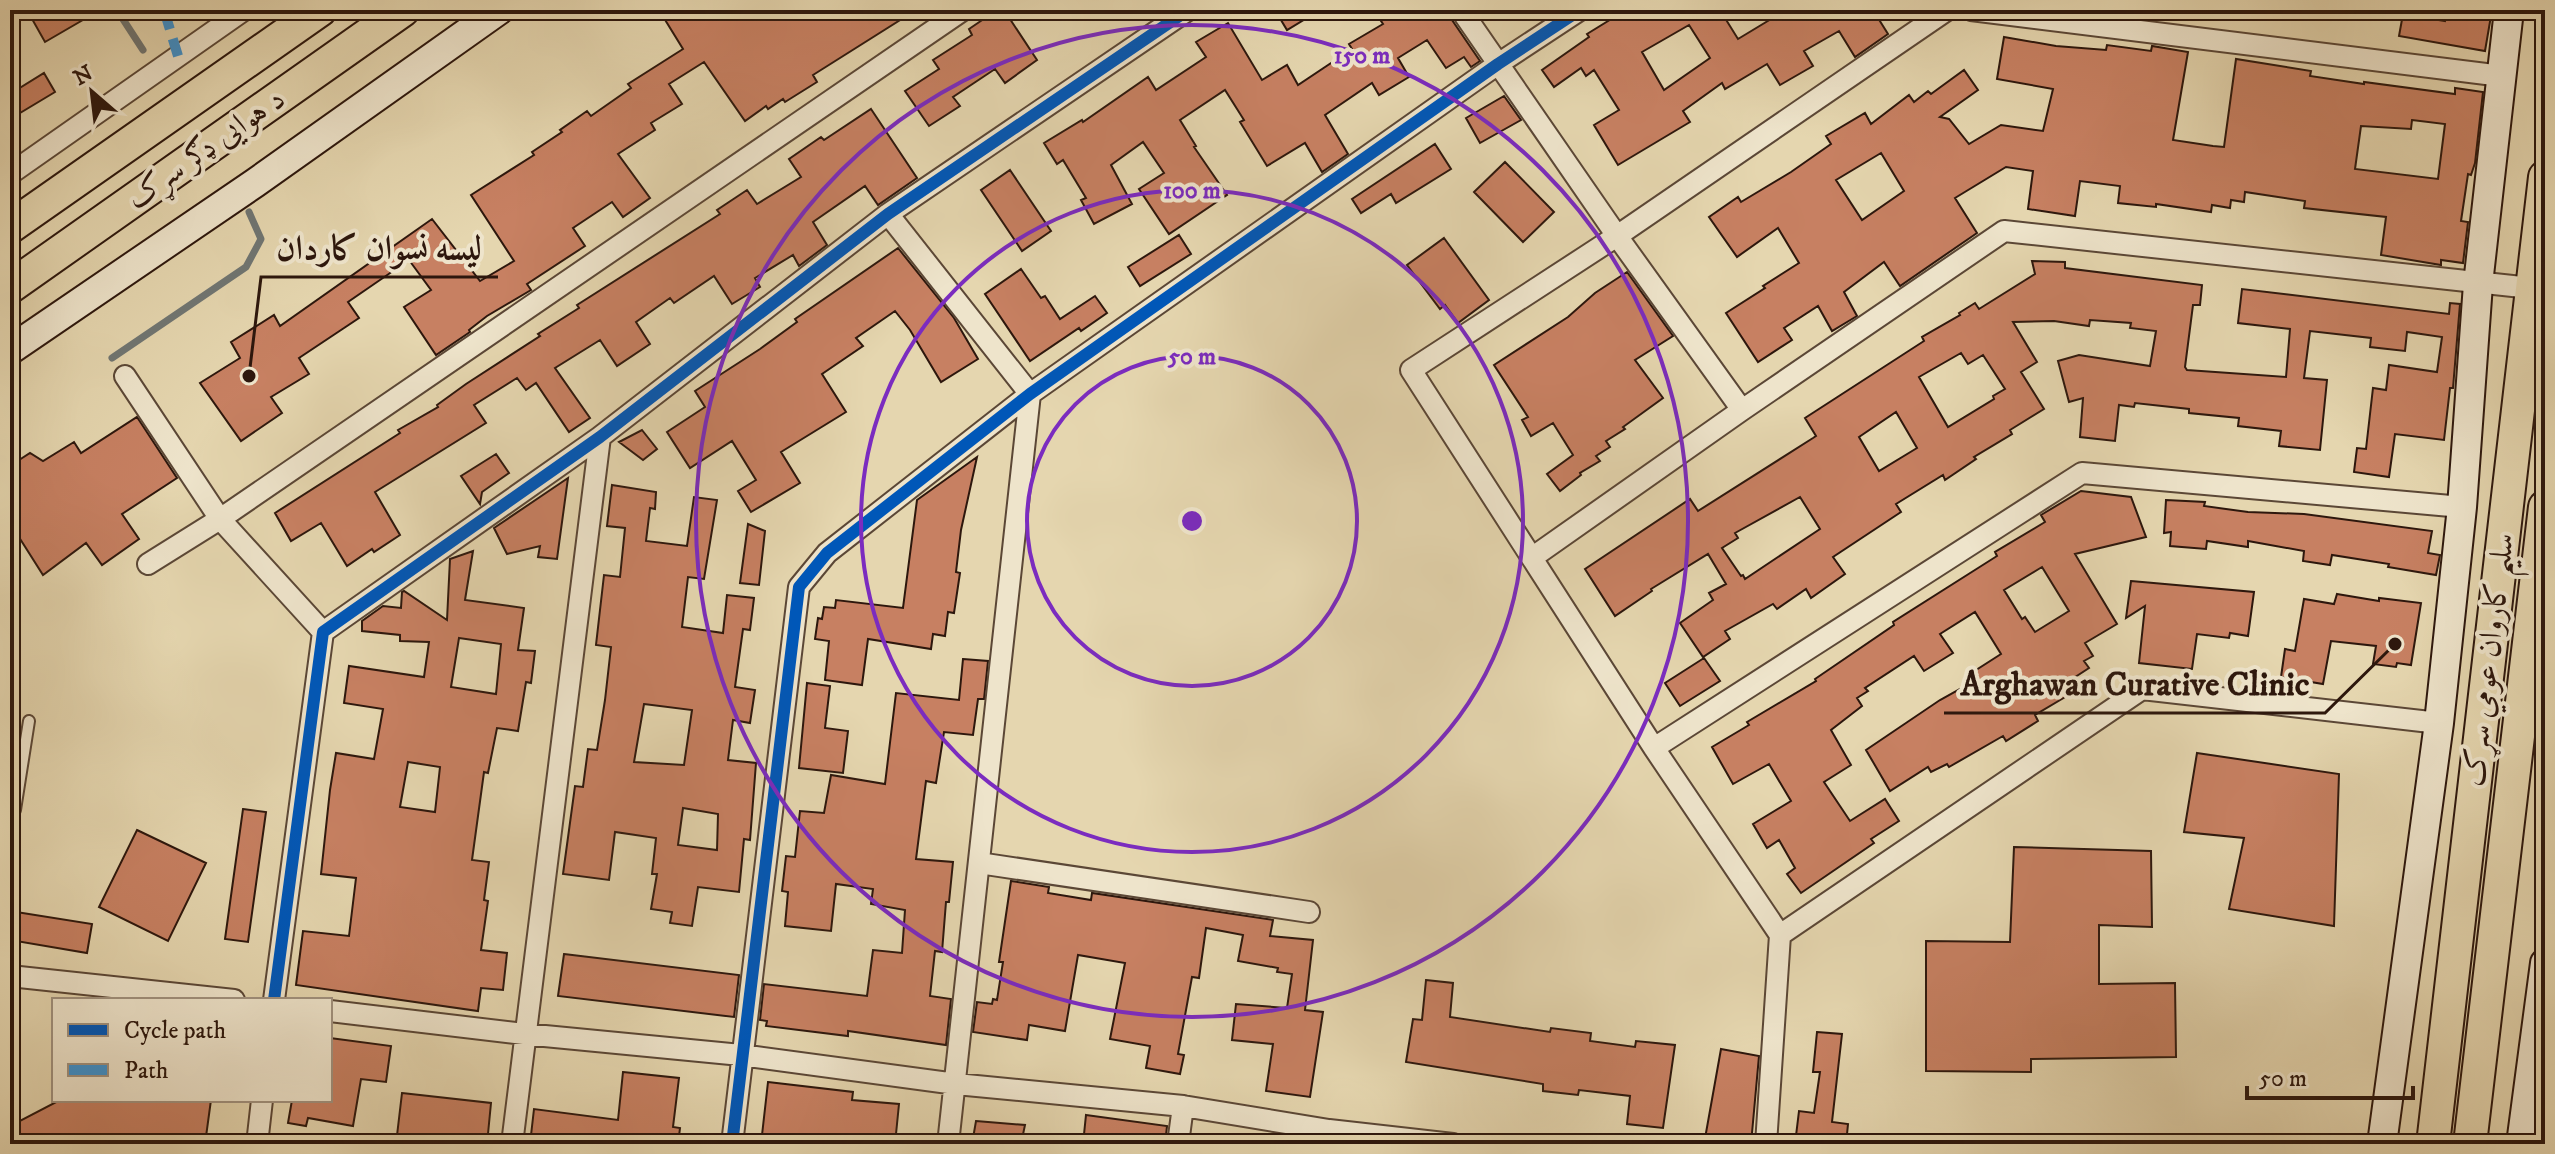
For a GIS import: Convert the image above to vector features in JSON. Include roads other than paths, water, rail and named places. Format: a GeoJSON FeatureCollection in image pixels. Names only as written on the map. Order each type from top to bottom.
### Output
{"type":"FeatureCollection","features":[{"type":"Feature","properties":{"kind":"main road","name":"د هوایی ډګر سړک"},"geometry":{"type":"LineString","coordinates":[[10,227],[320,10]]}},
{"type":"Feature","properties":{"kind":"main road","name":"د هوایی ډګر سړک"},"geometry":{"type":"LineString","coordinates":[[10,287],[403,10]]}},
{"type":"Feature","properties":{"kind":"main road","name":"سلیم کاروان عومي سړک"},"geometry":{"type":"LineString","coordinates":[[2433,1144],[2545,177]]}},
{"type":"Feature","properties":{"kind":"main road"},"geometry":{"type":"LineString","coordinates":[[2470,1144],[2545,507]]}},
{"type":"Feature","properties":{"kind":"street"},"geometry":{"type":"LineString","coordinates":[[10,174],[244,10]]}},
{"type":"Feature","properties":{"kind":"street"},"geometry":{"type":"LineString","coordinates":[[10,350],[255,183],[499,10]]}},
{"type":"Feature","properties":{"kind":"street"},"geometry":{"type":"LineString","coordinates":[[148,564],[220,519],[963,10]]}},
{"type":"Feature","properties":{"kind":"street"},"geometry":{"type":"LineString","coordinates":[[274,998],[323,632],[600,437],[888,214],[1188,10]]}},
{"type":"Feature","properties":{"kind":"street"},"geometry":{"type":"LineString","coordinates":[[1461,10],[1742,410]]}},
{"type":"Feature","properties":{"kind":"street"},"geometry":{"type":"LineString","coordinates":[[732,1144],[799,587],[827,553],[1030,394],[1498,64],[1580,10]]}},
{"type":"Feature","properties":{"kind":"street"},"geometry":{"type":"LineString","coordinates":[[1766,1144],[1780,935],[1654,748],[1411,370],[1617,236],[1947,10]]}},
{"type":"Feature","properties":{"kind":"street"},"geometry":{"type":"LineString","coordinates":[[1971,10],[2502,76]]}},
{"type":"Feature","properties":{"kind":"street"},"geometry":{"type":"LineString","coordinates":[[2382,1144],[2439,723],[2462,507],[2478,284],[2509,10]]}},
{"type":"Feature","properties":{"kind":"street"},"geometry":{"type":"LineString","coordinates":[[888,214],[1030,394],[948,1144]]}},
{"type":"Feature","properties":{"kind":"street"},"geometry":{"type":"LineString","coordinates":[[1533,557],[2004,231],[2531,288]]}},
{"type":"Feature","properties":{"kind":"street"},"geometry":{"type":"LineString","coordinates":[[125,376],[220,519],[323,632]]}},
{"type":"Feature","properties":{"kind":"street"},"geometry":{"type":"LineString","coordinates":[[512,1144],[600,437]]}},
{"type":"Feature","properties":{"kind":"street"},"geometry":{"type":"LineString","coordinates":[[1654,748],[2082,473],[2462,507]]}},
{"type":"Feature","properties":{"kind":"street"},"geometry":{"type":"LineString","coordinates":[[1780,935],[2142,689],[2439,723]]}},
{"type":"Feature","properties":{"kind":"street"},"geometry":{"type":"LineString","coordinates":[[979,863],[1309,912]]}},
{"type":"Feature","properties":{"kind":"street"},"geometry":{"type":"LineString","coordinates":[[2521,1144],[2545,963]]}},
{"type":"Feature","properties":{"kind":"street"},"geometry":{"type":"LineString","coordinates":[[10,976],[215,998]]}},
{"type":"Feature","properties":{"kind":"street"},"geometry":{"type":"LineString","coordinates":[[332,1011],[741,1055],[956,1084],[1183,1106],[1328,1137],[1453,1144]]}},
{"type":"Feature","properties":{"kind":"street"},"geometry":{"type":"LineString","coordinates":[[257,1144],[262,1102]]}},
{"type":"Feature","properties":{"kind":"street"},"geometry":{"type":"LineString","coordinates":[[1178,1144],[1183,1106]]}},
{"type":"Feature","properties":{"kind":"lane"},"geometry":{"type":"LineString","coordinates":[[10,818],[15,810],[29,721]]}},
{"type":"Feature","properties":{"kind":"waterway"},"geometry":{"type":"LineString","coordinates":[[117,10],[143,50]]}},
{"type":"Feature","properties":{"kind":"waterway"},"geometry":{"type":"LineString","coordinates":[[112,358],[246,267],[261,239],[249,212]]}},
{"type":"Feature","properties":{"kind":"place","name":"لیسه نسوان کاردان"},"geometry":{"type":"Point","coordinates":[249,376]}},
{"type":"Feature","properties":{"kind":"place","name":"Arghawan Curative Clinic"},"geometry":{"type":"Point","coordinates":[2395,644]}}]}
